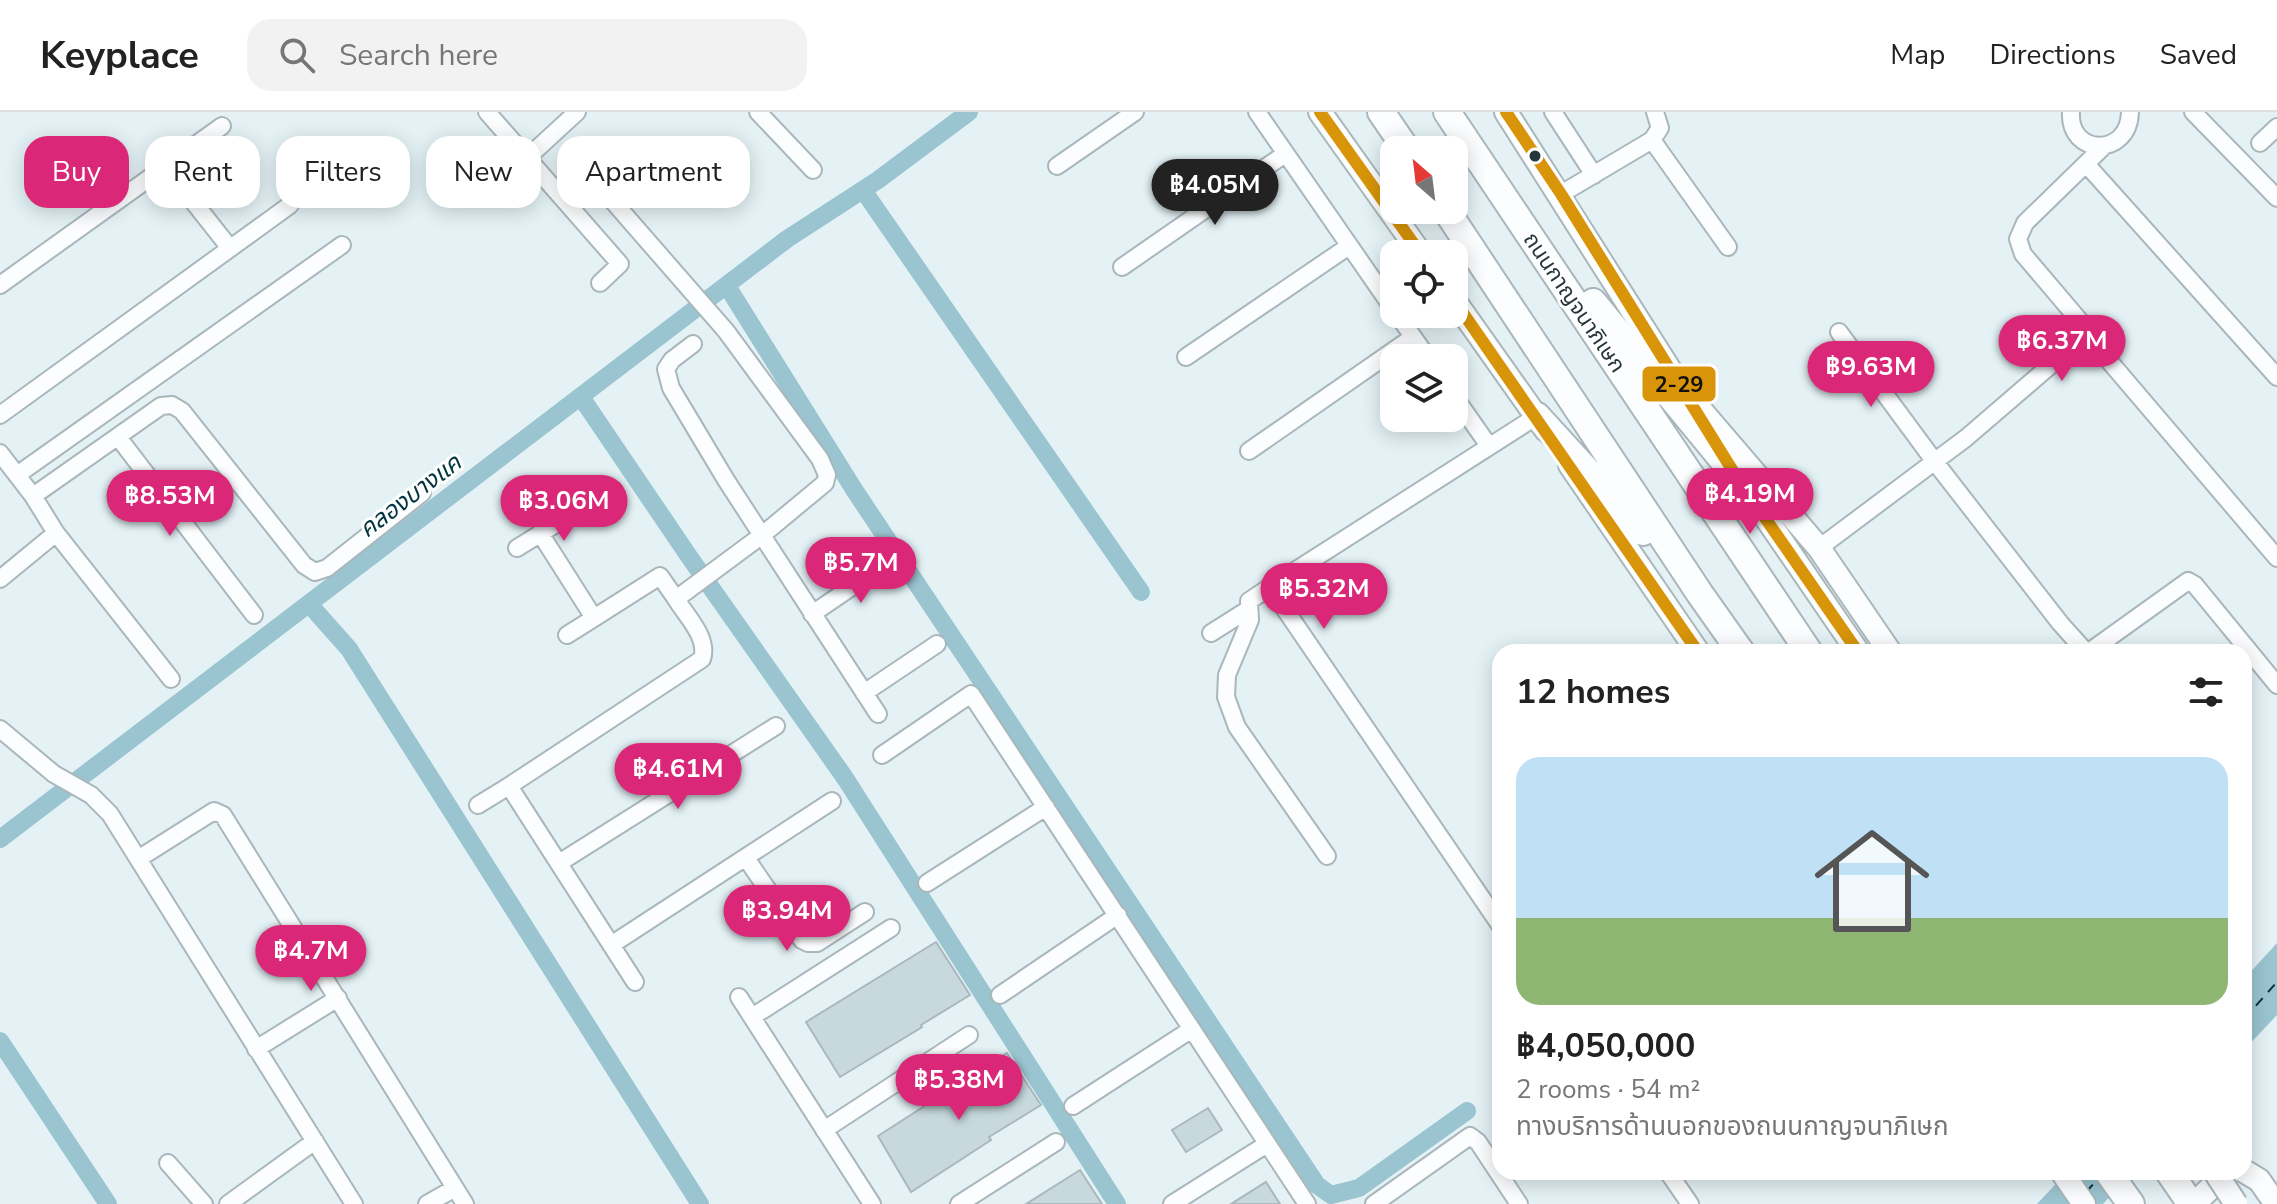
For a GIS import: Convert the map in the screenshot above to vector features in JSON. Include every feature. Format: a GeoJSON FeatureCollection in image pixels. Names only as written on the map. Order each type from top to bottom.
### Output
{"type":"FeatureCollection","features":[{"type":"Feature","properties":{"kind":"highway"},"geometry":{"type":"LineString","coordinates":[[1381,112],[1397,136]]}},
{"type":"Feature","properties":{"kind":"highway","name":"ถนนกาญจนาภิเษก"},"geometry":{"type":"LineString","coordinates":[[1447,112],[1804,644]]}},
{"type":"Feature","properties":{"kind":"highway"},"geometry":{"type":"LineString","coordinates":[[1499,189],[1736,476]]}},
{"type":"Feature","properties":{"kind":"highway"},"geometry":{"type":"LineString","coordinates":[[1455,224],[1735,644]]}},
{"type":"Feature","properties":{"kind":"highway"},"geometry":{"type":"LineString","coordinates":[[1537,416],[1700,594]]}},
{"type":"Feature","properties":{"kind":"highway"},"geometry":{"type":"LineString","coordinates":[[2114,1180],[2131,1204]]}},
{"type":"Feature","properties":{"kind":"highway"},"geometry":{"type":"LineString","coordinates":[[2175,1180],[2192,1204]]}},
{"type":"Feature","properties":{"kind":"main road"},"geometry":{"type":"LineString","coordinates":[[1320,112],[1411,240]]}},
{"type":"Feature","properties":{"kind":"main road"},"geometry":{"type":"LineString","coordinates":[[1506,112],[1561,194],[1736,476],[1852,644]]}},
{"type":"Feature","properties":{"kind":"main road"},"geometry":{"type":"LineString","coordinates":[[1468,320],[1692,644]]}},
{"type":"Feature","properties":{"kind":"main road"},"geometry":{"type":"LineString","coordinates":[[1685,392],[1819,548],[1885,644]]}},
{"type":"Feature","properties":{"kind":"main road"},"geometry":{"type":"LineString","coordinates":[[1617,535],[1678,644]]}},
{"type":"Feature","properties":{"kind":"main road"},"geometry":{"type":"LineString","coordinates":[[2252,1176],[2259,1180],[2276,1204]]}},
{"type":"Feature","properties":{"kind":"main road"},"geometry":{"type":"LineString","coordinates":[[2068,1180],[2084,1204]]}},
{"type":"Feature","properties":{"kind":"main road"},"geometry":{"type":"LineString","coordinates":[[2192,1204],[2219,1180]]}},
{"type":"Feature","properties":{"kind":"main road"},"geometry":{"type":"LineString","coordinates":[[2220,1180],[2236,1204]]}},
{"type":"Feature","properties":{"kind":"street"},"geometry":{"type":"LineString","coordinates":[[487,112],[508,136]]}},
{"type":"Feature","properties":{"kind":"street"},"geometry":{"type":"LineString","coordinates":[[541,145],[577,112]]}},
{"type":"Feature","properties":{"kind":"street"},"geometry":{"type":"LineString","coordinates":[[758,112],[813,170]]}},
{"type":"Feature","properties":{"kind":"street"},"geometry":{"type":"LineString","coordinates":[[1057,166],[1135,112]]}},
{"type":"Feature","properties":{"kind":"street"},"geometry":{"type":"LineString","coordinates":[[1257,112],[1380,290]]}},
{"type":"Feature","properties":{"kind":"street"},"geometry":{"type":"LineString","coordinates":[[1553,112],[1594,175]]}},
{"type":"Feature","properties":{"kind":"street"},"geometry":{"type":"LineString","coordinates":[[1561,194],[1652,140],[1660,128],[1655,112]]}},
{"type":"Feature","properties":{"kind":"street"},"geometry":{"type":"LineString","coordinates":[[2071,112],[2070,121],[2082,140],[2104,146],[2124,136],[2131,112]]}},
{"type":"Feature","properties":{"kind":"street"},"geometry":{"type":"LineString","coordinates":[[2193,112],[2277,198]]}},
{"type":"Feature","properties":{"kind":"street"},"geometry":{"type":"LineString","coordinates":[[208,136],[222,126]]}},
{"type":"Feature","properties":{"kind":"street"},"geometry":{"type":"LineString","coordinates":[[2260,143],[2277,127]]}},
{"type":"Feature","properties":{"kind":"street"},"geometry":{"type":"LineString","coordinates":[[1652,140],[1728,247]]}},
{"type":"Feature","properties":{"kind":"street"},"geometry":{"type":"LineString","coordinates":[[2104,146],[2025,223],[2018,239],[2023,254],[2075,313],[2081,328],[2277,558]]}},
{"type":"Feature","properties":{"kind":"street"},"geometry":{"type":"LineString","coordinates":[[1122,267],[1285,154]]}},
{"type":"Feature","properties":{"kind":"street"},"geometry":{"type":"LineString","coordinates":[[2087,165],[2277,377]]}},
{"type":"Feature","properties":{"kind":"street"},"geometry":{"type":"LineString","coordinates":[[541,174],[557,192]]}},
{"type":"Feature","properties":{"kind":"street"},"geometry":{"type":"LineString","coordinates":[[0,285],[145,182]]}},
{"type":"Feature","properties":{"kind":"street"},"geometry":{"type":"LineString","coordinates":[[198,208],[229,247]]}},
{"type":"Feature","properties":{"kind":"street"},"geometry":{"type":"LineString","coordinates":[[0,415],[286,208]]}},
{"type":"Feature","properties":{"kind":"street"},"geometry":{"type":"LineString","coordinates":[[571,208],[620,264],[600,283]]}},
{"type":"Feature","properties":{"kind":"street"},"geometry":{"type":"LineString","coordinates":[[620,208],[726,331],[820,459],[827,475],[825,483],[761,536],[682,595]]}},
{"type":"Feature","properties":{"kind":"street"},"geometry":{"type":"LineString","coordinates":[[17,475],[342,245]]}},
{"type":"Feature","properties":{"kind":"street"},"geometry":{"type":"LineString","coordinates":[[1186,357],[1349,246]]}},
{"type":"Feature","properties":{"kind":"street"},"geometry":{"type":"LineString","coordinates":[[1407,328],[1418,344]]}},
{"type":"Feature","properties":{"kind":"street"},"geometry":{"type":"LineString","coordinates":[[1819,548],[1935,462],[2057,361],[2073,346],[2081,328]]}},
{"type":"Feature","properties":{"kind":"street"},"geometry":{"type":"LineString","coordinates":[[1839,332],[1935,462],[2080,644]]}},
{"type":"Feature","properties":{"kind":"street"},"geometry":{"type":"LineString","coordinates":[[1249,451],[1413,337]]}},
{"type":"Feature","properties":{"kind":"street"},"geometry":{"type":"LineString","coordinates":[[693,344],[672,360],[666,369],[667,378],[761,536],[878,714]]}},
{"type":"Feature","properties":{"kind":"street"},"geometry":{"type":"LineString","coordinates":[[33,496],[161,406],[172,405],[182,411],[304,565],[315,572],[327,568],[422,493]]}},
{"type":"Feature","properties":{"kind":"street"},"geometry":{"type":"LineString","coordinates":[[1468,416],[1489,446]]}},
{"type":"Feature","properties":{"kind":"street"},"geometry":{"type":"LineString","coordinates":[[1327,856],[1237,727],[1226,697],[1227,675],[1247,629],[1251,598],[1537,416]]}},
{"type":"Feature","properties":{"kind":"street"},"geometry":{"type":"LineString","coordinates":[[118,437],[254,615]]}},
{"type":"Feature","properties":{"kind":"street"},"geometry":{"type":"LineString","coordinates":[[0,453],[56,533],[171,679]]}},
{"type":"Feature","properties":{"kind":"street"},"geometry":{"type":"LineString","coordinates":[[517,548],[590,503]]}},
{"type":"Feature","properties":{"kind":"street"},"geometry":{"type":"LineString","coordinates":[[0,579],[56,533]]}},
{"type":"Feature","properties":{"kind":"street"},"geometry":{"type":"LineString","coordinates":[[540,533],[594,618]]}},
{"type":"Feature","properties":{"kind":"street"},"geometry":{"type":"LineString","coordinates":[[812,614],[887,563]]}},
{"type":"Feature","properties":{"kind":"street"},"geometry":{"type":"LineString","coordinates":[[478,805],[702,659],[705,650],[682,595],[660,576],[567,635]]}},
{"type":"Feature","properties":{"kind":"street"},"geometry":{"type":"LineString","coordinates":[[2098,644],[2188,581],[2195,585],[2243,644]]}},
{"type":"Feature","properties":{"kind":"street"},"geometry":{"type":"LineString","coordinates":[[1276,583],[1276,596],[1492,913]]}},
{"type":"Feature","properties":{"kind":"street"},"geometry":{"type":"LineString","coordinates":[[1211,633],[1249,609]]}},
{"type":"Feature","properties":{"kind":"street"},"geometry":{"type":"LineString","coordinates":[[864,693],[937,644]]}},
{"type":"Feature","properties":{"kind":"street"},"geometry":{"type":"LineString","coordinates":[[2252,655],[2277,685]]}},
{"type":"Feature","properties":{"kind":"street"},"geometry":{"type":"LineString","coordinates":[[882,755],[971,694],[1307,1204]]}},
{"type":"Feature","properties":{"kind":"street"},"geometry":{"type":"LineString","coordinates":[[559,863],[776,726]]}},
{"type":"Feature","properties":{"kind":"street"},"geometry":{"type":"LineString","coordinates":[[0,729],[54,774],[91,795],[110,814],[354,1204]]}},
{"type":"Feature","properties":{"kind":"street"},"geometry":{"type":"LineString","coordinates":[[509,786],[635,982]]}},
{"type":"Feature","properties":{"kind":"street"},"geometry":{"type":"LineString","coordinates":[[611,945],[832,801]]}},
{"type":"Feature","properties":{"kind":"street"},"geometry":{"type":"LineString","coordinates":[[927,883],[1046,807]]}},
{"type":"Feature","properties":{"kind":"street"},"geometry":{"type":"LineString","coordinates":[[138,859],[214,811],[223,815],[465,1204]]}},
{"type":"Feature","properties":{"kind":"street"},"geometry":{"type":"LineString","coordinates":[[746,858],[802,940],[808,943],[817,943],[865,912]]}},
{"type":"Feature","properties":{"kind":"street"},"geometry":{"type":"LineString","coordinates":[[1000,995],[1118,915]]}},
{"type":"Feature","properties":{"kind":"street"},"geometry":{"type":"LineString","coordinates":[[752,1017],[891,928]]}},
{"type":"Feature","properties":{"kind":"street"},"geometry":{"type":"LineString","coordinates":[[739,997],[872,1204]]}},
{"type":"Feature","properties":{"kind":"street"},"geometry":{"type":"LineString","coordinates":[[256,1049],[338,998]]}},
{"type":"Feature","properties":{"kind":"street"},"geometry":{"type":"LineString","coordinates":[[1073,1106],[1192,1029]]}},
{"type":"Feature","properties":{"kind":"street"},"geometry":{"type":"LineString","coordinates":[[824,1130],[969,1035]]}},
{"type":"Feature","properties":{"kind":"street"},"geometry":{"type":"LineString","coordinates":[[1374,1204],[1470,1136],[1478,1142],[1492,1163]]}},
{"type":"Feature","properties":{"kind":"street"},"geometry":{"type":"LineString","coordinates":[[228,1204],[315,1141]]}},
{"type":"Feature","properties":{"kind":"street"},"geometry":{"type":"LineString","coordinates":[[959,1204],[1056,1142]]}},
{"type":"Feature","properties":{"kind":"street"},"geometry":{"type":"LineString","coordinates":[[1172,1204],[1267,1144]]}},
{"type":"Feature","properties":{"kind":"street"},"geometry":{"type":"LineString","coordinates":[[168,1163],[204,1204]]}},
{"type":"Feature","properties":{"kind":"street"},"geometry":{"type":"LineString","coordinates":[[1503,1180],[1519,1204]]}},
{"type":"Feature","properties":{"kind":"street"},"geometry":{"type":"LineString","coordinates":[[1674,1180],[1690,1204]]}},
{"type":"Feature","properties":{"kind":"street"},"geometry":{"type":"LineString","coordinates":[[427,1204],[455,1188]]}},
{"type":"Feature","properties":{"kind":"water"},"geometry":{"type":"Polygon","coordinates":[[[2277,943],[2277,1015],[2252,1042],[2252,970],[2277,943]]]}},
{"type":"Feature","properties":{"kind":"water"},"geometry":{"type":"Polygon","coordinates":[[[2060,1180],[2125,1180],[2103,1204],[2037,1204],[2060,1180]]]}},
{"type":"Feature","properties":{"kind":"building"},"geometry":{"type":"Polygon","coordinates":[[[936,942],[970,995],[840,1077],[806,1022],[936,942]]]}},
{"type":"Feature","properties":{"kind":"building"},"geometry":{"type":"Polygon","coordinates":[[[1007,1053],[1041,1105],[911,1192],[878,1136],[1007,1053]]]}},
{"type":"Feature","properties":{"kind":"building"},"geometry":{"type":"Polygon","coordinates":[[[1208,1108],[1222,1130],[1186,1152],[1172,1130],[1208,1108]]]}},
{"type":"Feature","properties":{"kind":"building"},"geometry":{"type":"Polygon","coordinates":[[[1080,1170],[1102,1204],[1026,1204],[1080,1170]]]}},
{"type":"Feature","properties":{"kind":"building"},"geometry":{"type":"Polygon","coordinates":[[[1266,1182],[1280,1204],[1231,1204],[1266,1182]]]}},
{"type":"Feature","properties":{"kind":"waterway","name":"คลองบางแค"},"geometry":{"type":"LineString","coordinates":[[0,839],[787,239],[878,180],[969,112]]}},
{"type":"Feature","properties":{"kind":"waterway"},"geometry":{"type":"LineString","coordinates":[[863,190],[1141,592]]}},
{"type":"Feature","properties":{"kind":"waterway"},"geometry":{"type":"LineString","coordinates":[[727,286],[855,491],[1317,1185],[1331,1195],[1359,1188],[1467,1111]]}},
{"type":"Feature","properties":{"kind":"waterway"},"geometry":{"type":"LineString","coordinates":[[581,397],[845,778],[1117,1204]]}},
{"type":"Feature","properties":{"kind":"waterway"},"geometry":{"type":"LineString","coordinates":[[309,604],[349,649],[700,1204]]}},
{"type":"Feature","properties":{"kind":"waterway"},"geometry":{"type":"LineString","coordinates":[[0,1041],[108,1204]]}},
{"type":"Feature","properties":{"kind":"ferry route"},"geometry":{"type":"LineString","coordinates":[[2252,1010],[2277,982]]}},
{"type":"Feature","properties":{"kind":"ferry route"},"geometry":{"type":"LineString","coordinates":[[2086,1192],[2097,1180]]}},
{"type":"Feature","properties":{"kind":"transit line","name":"2-29"},"geometry":{"type":"LineString","coordinates":[[1320,112],[1411,240]]}},
{"type":"Feature","properties":{"kind":"transit line","name":"2-29"},"geometry":{"type":"LineString","coordinates":[[1506,112],[1561,194],[1736,476],[1852,644]]}},
{"type":"Feature","properties":{"kind":"transit line","name":"2-29"},"geometry":{"type":"LineString","coordinates":[[1468,320],[1692,644]]}}]}
